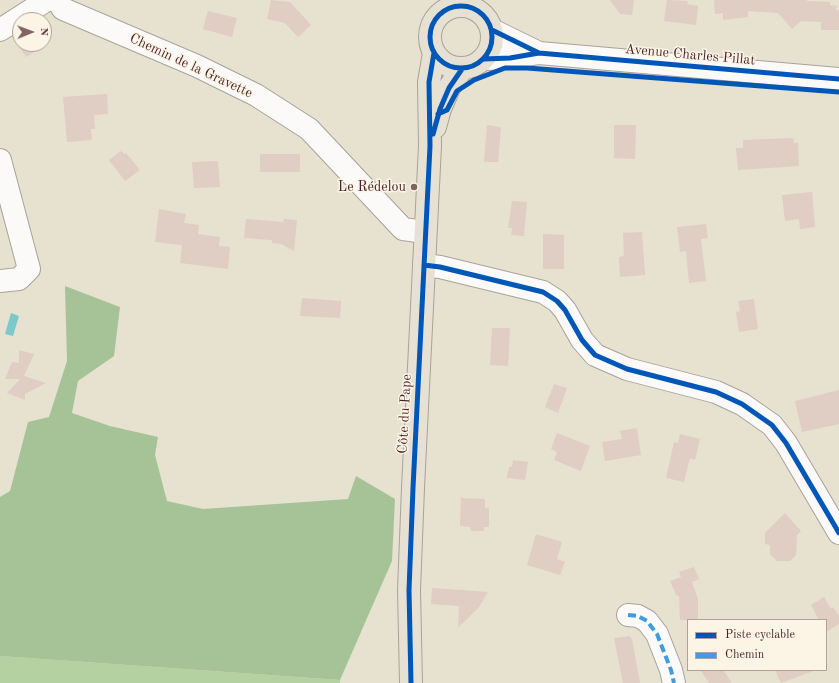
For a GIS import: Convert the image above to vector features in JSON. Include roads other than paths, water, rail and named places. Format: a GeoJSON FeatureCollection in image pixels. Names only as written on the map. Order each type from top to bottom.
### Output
{"type":"FeatureCollection","features":[{"type":"Feature","properties":{"kind":"main road"},"geometry":{"type":"LineString","coordinates":[[479,0],[490,25],[492,40],[490,50],[484,59],[470,67],[462,69],[446,65],[434,53],[430,44],[429,34],[435,20],[447,5],[465,6],[481,12],[490,25]]}},
{"type":"Feature","properties":{"kind":"main road","name":"Côte du Pape"},"geometry":{"type":"LineString","coordinates":[[411,683],[409,636],[410,582],[430,146],[429,82],[434,53]]}},
{"type":"Feature","properties":{"kind":"main road","name":"Côte du Pape"},"geometry":{"type":"LineString","coordinates":[[430,146],[440,109],[449,88],[462,69]]}},
{"type":"Feature","properties":{"kind":"street"},"geometry":{"type":"LineString","coordinates":[[0,30],[44,1]]}},
{"type":"Feature","properties":{"kind":"street","name":"Chemin de la Gravette"},"geometry":{"type":"LineString","coordinates":[[44,1],[197,66],[256,95],[309,129],[403,230],[425,232]]}},
{"type":"Feature","properties":{"kind":"street","name":"Avenue Charles Pillat"},"geometry":{"type":"LineString","coordinates":[[490,25],[539,53]]}},
{"type":"Feature","properties":{"kind":"street","name":"Avenue Charles Pillat"},"geometry":{"type":"LineString","coordinates":[[484,59],[510,58],[539,53],[839,79]]}},
{"type":"Feature","properties":{"kind":"street"},"geometry":{"type":"LineString","coordinates":[[0,160],[29,269],[19,279],[0,281]]}},
{"type":"Feature","properties":{"kind":"street"},"geometry":{"type":"LineString","coordinates":[[424,265],[440,267],[543,292],[557,300],[565,310],[582,340],[595,355],[627,369],[716,392],[742,404],[772,425],[786,443],[839,533]]}},
{"type":"Feature","properties":{"kind":"street"},"geometry":{"type":"LineString","coordinates":[[628,615],[638,616],[647,621],[657,634],[672,670],[674,683]]}},
{"type":"Feature","properties":{"kind":"water"},"geometry":{"type":"Polygon","coordinates":[[[11,313],[19,316],[13,336],[5,334],[11,313]]]}},
{"type":"Feature","properties":{"kind":"place","name":"Le Rédelou"},"geometry":{"type":"Point","coordinates":[414,187]}}]}
